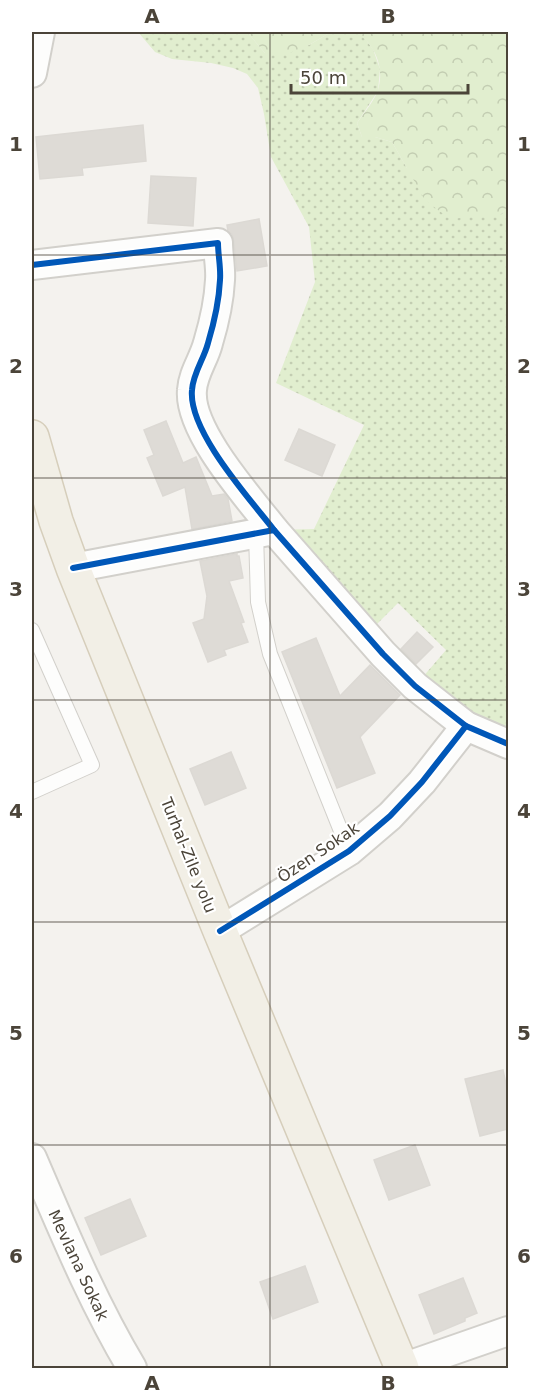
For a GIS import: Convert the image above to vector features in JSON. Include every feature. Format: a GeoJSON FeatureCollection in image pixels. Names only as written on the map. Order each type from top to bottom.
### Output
{"type":"FeatureCollection","features":[{"type":"Feature","properties":{"kind":"main road","name":"Turhal-Zile yolu"},"geometry":{"type":"LineString","coordinates":[[32,437],[40,497],[56,520],[73,568],[220,932],[402,1368]]}},
{"type":"Feature","properties":{"kind":"street"},"geometry":{"type":"LineString","coordinates":[[32,73],[40,32]]}},
{"type":"Feature","properties":{"kind":"street"},"geometry":{"type":"LineString","coordinates":[[32,265],[218,243],[220,279],[215,314],[208,345],[195,373],[192,391],[193,406],[199,424],[212,447],[265,532],[383,654],[415,686],[466,726],[508,744]]}},
{"type":"Feature","properties":{"kind":"street"},"geometry":{"type":"LineString","coordinates":[[73,568],[265,532]]}},
{"type":"Feature","properties":{"kind":"street","name":"Özen Sokak"},"geometry":{"type":"LineString","coordinates":[[220,932],[350,851],[390,816],[422,782],[466,726]]}},
{"type":"Feature","properties":{"kind":"street","name":"Mevlana Sokak"},"geometry":{"type":"LineString","coordinates":[[32,1158],[82,1275],[110,1331],[132,1368]]}},
{"type":"Feature","properties":{"kind":"street"},"geometry":{"type":"LineString","coordinates":[[402,1368],[508,1330]]}},
{"type":"Feature","properties":{"kind":"lane"},"geometry":{"type":"LineString","coordinates":[[265,532],[258,602],[270,654],[350,851]]}},
{"type":"Feature","properties":{"kind":"lane"},"geometry":{"type":"LineString","coordinates":[[32,630],[92,765],[32,792]]}},
{"type":"Feature","properties":{"kind":"green space"},"geometry":{"type":"Polygon","coordinates":[[[138,32],[247,32],[265,53],[309,45],[331,32],[355,32],[363,36],[373,49],[380,69],[378,91],[357,123],[362,137],[375,137],[392,142],[407,168],[501,214],[508,206],[508,744],[415,686],[446,650],[398,603],[366,635],[274,530],[314,529],[364,425],[276,383],[315,282],[309,227],[271,157],[258,88],[247,74],[233,68],[172,59],[155,52],[138,32]]]}},
{"type":"Feature","properties":{"kind":"green space"},"geometry":{"type":"Polygon","coordinates":[[[247,32],[331,32],[287,54],[265,53],[247,32]]]}},
{"type":"Feature","properties":{"kind":"green space"},"geometry":{"type":"Polygon","coordinates":[[[355,32],[508,32],[508,206],[501,214],[450,219],[425,200],[392,142],[375,137],[362,137],[357,123],[376,94],[380,73],[373,49],[355,32]]]}},
{"type":"Feature","properties":{"kind":"building"},"geometry":{"type":"Polygon","coordinates":[[[143,125],[146,161],[82,168],[83,175],[40,179],[36,137],[143,125]]]}},
{"type":"Feature","properties":{"kind":"building"},"geometry":{"type":"Polygon","coordinates":[[[151,176],[196,178],[193,226],[148,223],[151,176]]]}},
{"type":"Feature","properties":{"kind":"building"},"geometry":{"type":"Polygon","coordinates":[[[259,219],[267,266],[237,271],[234,242],[227,225],[259,219]]]}},
{"type":"Feature","properties":{"kind":"building"},"geometry":{"type":"Polygon","coordinates":[[[166,421],[183,463],[196,457],[212,496],[224,494],[228,499],[232,521],[192,529],[185,487],[163,496],[147,458],[154,455],[144,430],[166,421]]]}},
{"type":"Feature","properties":{"kind":"building"},"geometry":{"type":"Polygon","coordinates":[[[299,429],[335,445],[322,476],[285,460],[299,429]]]}},
{"type":"Feature","properties":{"kind":"building"},"geometry":{"type":"Polygon","coordinates":[[[237,554],[243,578],[229,581],[244,622],[241,623],[248,642],[224,650],[226,655],[208,662],[193,623],[204,619],[207,596],[200,561],[237,554]]]}},
{"type":"Feature","properties":{"kind":"building"},"geometry":{"type":"Polygon","coordinates":[[[417,632],[433,647],[416,664],[401,649],[417,632]]]}},
{"type":"Feature","properties":{"kind":"building"},"geometry":{"type":"Polygon","coordinates":[[[316,638],[340,696],[370,665],[400,695],[360,737],[375,773],[337,788],[282,652],[316,638]]]}},
{"type":"Feature","properties":{"kind":"building"},"geometry":{"type":"Polygon","coordinates":[[[231,752],[246,788],[205,805],[190,769],[231,752]]]}},
{"type":"Feature","properties":{"kind":"building"},"geometry":{"type":"Polygon","coordinates":[[[503,1070],[508,1094],[508,1129],[480,1136],[465,1079],[503,1070]]]}},
{"type":"Feature","properties":{"kind":"building"},"geometry":{"type":"Polygon","coordinates":[[[415,1145],[430,1185],[389,1200],[374,1160],[415,1145]]]}},
{"type":"Feature","properties":{"kind":"building"},"geometry":{"type":"Polygon","coordinates":[[[130,1199],[146,1236],[101,1255],[85,1218],[130,1199]]]}},
{"type":"Feature","properties":{"kind":"building"},"geometry":{"type":"Polygon","coordinates":[[[305,1266],[318,1302],[273,1319],[260,1282],[305,1266]]]}},
{"type":"Feature","properties":{"kind":"building"},"geometry":{"type":"Polygon","coordinates":[[[463,1278],[477,1313],[465,1318],[465,1321],[434,1334],[419,1295],[463,1278]]]}},
{"type":"Feature","properties":{"kind":"cycle path"},"geometry":{"type":"LineString","coordinates":[[32,265],[218,243],[220,275],[217,304],[206,349],[193,384],[193,407],[200,425],[222,464],[274,530]]}},
{"type":"Feature","properties":{"kind":"cycle path"},"geometry":{"type":"LineString","coordinates":[[73,568],[274,530],[383,654],[415,686],[466,726],[508,744]]}},
{"type":"Feature","properties":{"kind":"cycle path"},"geometry":{"type":"LineString","coordinates":[[220,931],[349,851],[390,816],[422,782],[466,726]]}}]}
